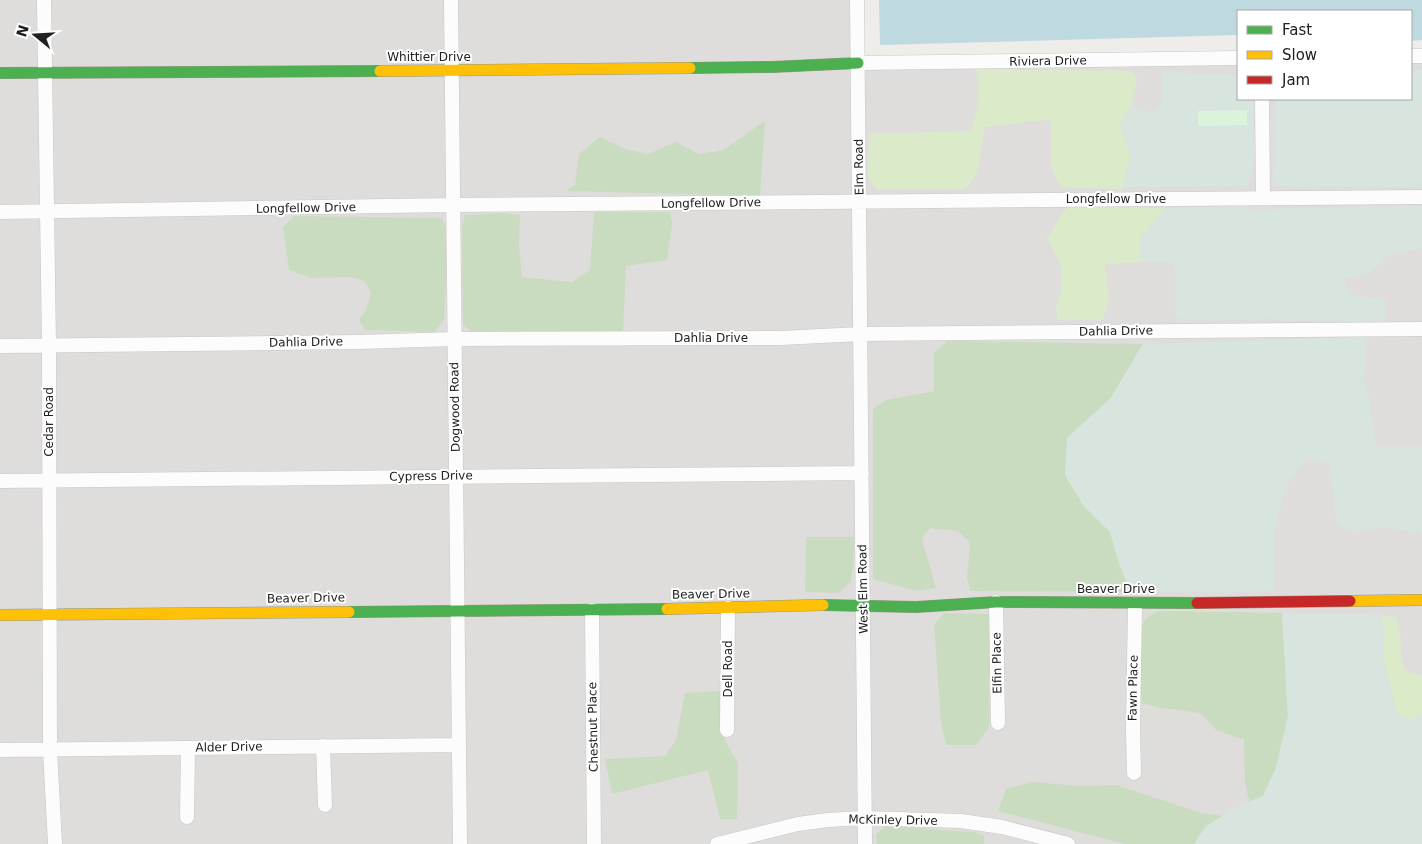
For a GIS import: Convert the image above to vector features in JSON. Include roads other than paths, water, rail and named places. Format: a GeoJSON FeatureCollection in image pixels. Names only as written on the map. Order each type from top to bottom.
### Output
{"type":"FeatureCollection","features":[{"type":"Feature","properties":{"kind":"street","name":"Cedar Road"},"geometry":{"type":"LineString","coordinates":[[44,0],[49,345],[50,750],[55,844]]}},
{"type":"Feature","properties":{"kind":"street","name":"Dogwood Road"},"geometry":{"type":"LineString","coordinates":[[451,0],[453,339],[460,844]]}},
{"type":"Feature","properties":{"kind":"street","name":"Elm Road"},"geometry":{"type":"LineString","coordinates":[[858,0],[860,334]]}},
{"type":"Feature","properties":{"kind":"street","name":"Riviera Drive"},"geometry":{"type":"LineString","coordinates":[[858,63],[1237,58]]}},
{"type":"Feature","properties":{"kind":"street","name":"Whittier Drive"},"geometry":{"type":"LineString","coordinates":[[0,73],[45,71],[451,71],[772,67],[858,63]]}},
{"type":"Feature","properties":{"kind":"street"},"geometry":{"type":"LineString","coordinates":[[1262,100],[1263,198]]}},
{"type":"Feature","properties":{"kind":"street","name":"Longfellow Drive"},"geometry":{"type":"LineString","coordinates":[[0,212],[453,205],[1422,197]]}},
{"type":"Feature","properties":{"kind":"street","name":"Dahlia Drive"},"geometry":{"type":"LineString","coordinates":[[0,346],[360,342],[453,339],[781,338],[860,334],[1422,329]]}},
{"type":"Feature","properties":{"kind":"street","name":"West Elm Road"},"geometry":{"type":"LineString","coordinates":[[860,334],[865,844]]}},
{"type":"Feature","properties":{"kind":"street","name":"Cypress Drive"},"geometry":{"type":"LineString","coordinates":[[0,481],[862,473]]}},
{"type":"Feature","properties":{"kind":"street","name":"Beaver Drive"},"geometry":{"type":"LineString","coordinates":[[0,615],[592,610],[842,604],[916,607],[996,602],[1134,604],[1422,600]]}},
{"type":"Feature","properties":{"kind":"street","name":"Elfin Place"},"geometry":{"type":"LineString","coordinates":[[996,602],[998,723]]}},
{"type":"Feature","properties":{"kind":"street","name":"Fawn Place"},"geometry":{"type":"LineString","coordinates":[[1134,604],[1134,773]]}},
{"type":"Feature","properties":{"kind":"street","name":"Dell Road"},"geometry":{"type":"LineString","coordinates":[[728,608],[728,730]]}},
{"type":"Feature","properties":{"kind":"street","name":"Chestnut Place"},"geometry":{"type":"LineString","coordinates":[[592,610],[594,844]]}},
{"type":"Feature","properties":{"kind":"street","name":"Alder Drive"},"geometry":{"type":"LineString","coordinates":[[0,750],[458,745]]}},
{"type":"Feature","properties":{"kind":"street"},"geometry":{"type":"LineString","coordinates":[[323,746],[325,805]]}},
{"type":"Feature","properties":{"kind":"street"},"geometry":{"type":"LineString","coordinates":[[187,817],[188,748]]}},
{"type":"Feature","properties":{"kind":"street","name":"McKinley Drive"},"geometry":{"type":"LineString","coordinates":[[717,844],[798,824],[864,818],[961,821],[1002,827],[1068,844]]}},
{"type":"Feature","properties":{"kind":"water"},"geometry":{"type":"Polygon","coordinates":[[[879,0],[1422,0],[1422,40],[1412,41],[1412,10],[1237,10],[1237,35],[880,45],[879,0]]]}}]}
